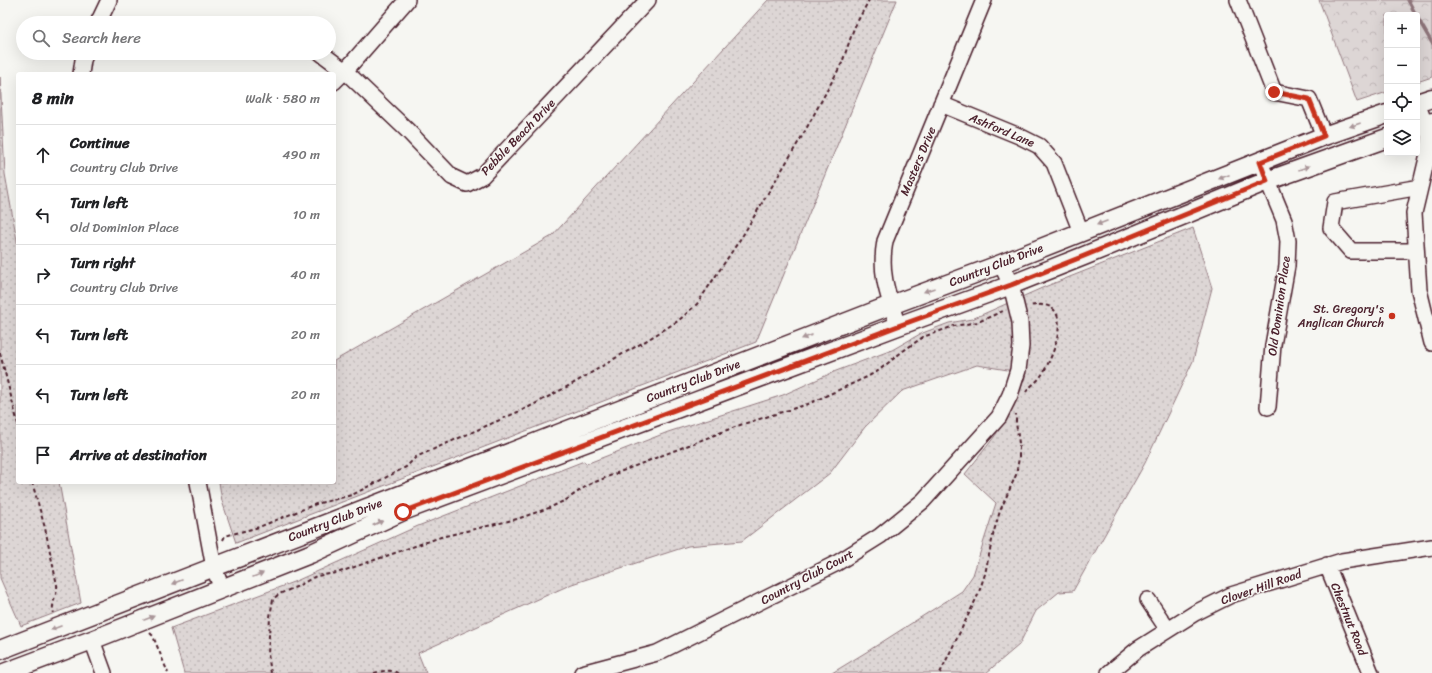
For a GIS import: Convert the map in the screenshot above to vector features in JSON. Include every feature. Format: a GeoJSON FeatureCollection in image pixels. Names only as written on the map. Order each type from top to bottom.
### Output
{"type":"FeatureCollection","features":[{"type":"Feature","properties":{"kind":"main road"},"geometry":{"type":"LineString","coordinates":[[1420,102],[1432,98]]}},
{"type":"Feature","properties":{"kind":"main road","name":"Country Club Drive"},"geometry":{"type":"LineString","coordinates":[[0,650],[213,562],[891,304],[1001,264],[1324,136],[1384,115]]}},
{"type":"Feature","properties":{"kind":"main road","name":"Country Club Drive"},"geometry":{"type":"LineString","coordinates":[[4,673],[310,554],[403,512],[1011,285],[1267,181],[1384,139]]}},
{"type":"Feature","properties":{"kind":"street"},"geometry":{"type":"LineString","coordinates":[[101,16],[109,0]]}},
{"type":"Feature","properties":{"kind":"street"},"geometry":{"type":"LineString","coordinates":[[336,80],[345,72],[408,0]]}},
{"type":"Feature","properties":{"kind":"street","name":"Pebble Beach Drive"},"geometry":{"type":"LineString","coordinates":[[345,72],[407,130],[452,176],[467,184],[482,176],[648,0]]}},
{"type":"Feature","properties":{"kind":"street","name":"Masters Drive"},"geometry":{"type":"LineString","coordinates":[[898,326],[883,274],[882,256],[885,241],[984,0]]}},
{"type":"Feature","properties":{"kind":"street"},"geometry":{"type":"LineString","coordinates":[[1238,0],[1274,92],[1309,99],[1324,136]]}},
{"type":"Feature","properties":{"kind":"street"},"geometry":{"type":"LineString","coordinates":[[81,72],[83,60]]}},
{"type":"Feature","properties":{"kind":"street"},"geometry":{"type":"LineString","coordinates":[[329,60],[345,72]]}},
{"type":"Feature","properties":{"kind":"street","name":"Ashford Lane"},"geometry":{"type":"LineString","coordinates":[[941,104],[1019,136],[1039,146],[1054,163],[1081,232]]}},
{"type":"Feature","properties":{"kind":"street"},"geometry":{"type":"LineString","coordinates":[[1420,111],[1429,135],[1428,154],[1414,213],[1419,290],[1432,343]]}},
{"type":"Feature","properties":{"kind":"street","name":"Old Dominion Place"},"geometry":{"type":"LineString","coordinates":[[1260,162],[1284,220],[1288,241],[1287,266],[1272,345],[1268,407]]}},
{"type":"Feature","properties":{"kind":"street"},"geometry":{"type":"LineString","coordinates":[[1416,251],[1351,251],[1331,228],[1335,202],[1420,187]]}},
{"type":"Feature","properties":{"kind":"street","name":"Country Club Court"},"geometry":{"type":"LineString","coordinates":[[582,673],[657,653],[837,563],[880,536],[923,501],[981,438],[998,417],[1010,395],[1018,370],[1021,346],[1020,322],[1011,285],[1001,264]]}},
{"type":"Feature","properties":{"kind":"street"},"geometry":{"type":"LineString","coordinates":[[198,484],[213,562],[222,589]]}},
{"type":"Feature","properties":{"kind":"street","name":"Clover Hill Road"},"geometry":{"type":"LineString","coordinates":[[1109,673],[1138,649],[1195,613],[1231,595],[1342,561],[1432,547]]}},
{"type":"Feature","properties":{"kind":"street","name":"Chestnut Road"},"geometry":{"type":"LineString","coordinates":[[1327,565],[1371,673]]}},
{"type":"Feature","properties":{"kind":"street"},"geometry":{"type":"LineString","coordinates":[[1148,600],[1168,630]]}},
{"type":"Feature","properties":{"kind":"street"},"geometry":{"type":"LineString","coordinates":[[92,640],[104,673]]}},
{"type":"Feature","properties":{"kind":"path"},"geometry":{"type":"LineString","coordinates":[[213,562],[225,536],[259,527],[316,504],[352,495],[406,467],[416,457],[529,407],[678,321],[697,304],[710,286],[743,235],[802,137],[842,63],[854,28],[869,0]]}},
{"type":"Feature","properties":{"kind":"path"},"geometry":{"type":"LineString","coordinates":[[271,673],[268,654],[271,606],[273,599],[279,594],[316,576],[336,573],[441,537],[517,518],[549,508],[566,500],[588,485],[612,475],[740,425],[808,404],[849,386],[878,370],[924,337],[954,326],[978,322],[1000,311],[1017,307],[1047,305],[1057,314],[1058,336],[1048,364],[1040,377],[1025,394]]}},
{"type":"Feature","properties":{"kind":"path"},"geometry":{"type":"LineString","coordinates":[[0,353],[16,416]]}},
{"type":"Feature","properties":{"kind":"path"},"geometry":{"type":"LineString","coordinates":[[940,673],[978,595],[986,574],[994,530],[1000,511],[1016,475],[1019,458],[1016,413]]}},
{"type":"Feature","properties":{"kind":"path"},"geometry":{"type":"LineString","coordinates":[[54,614],[59,612]]}},
{"type":"Feature","properties":{"kind":"path"},"geometry":{"type":"LineString","coordinates":[[374,673],[383,671],[394,671],[398,673]]}},
{"type":"Feature","properties":{"kind":"green space"},"geometry":{"type":"Polygon","coordinates":[[[768,0],[897,0],[756,342],[236,543],[222,501],[219,484],[336,484],[336,360],[552,236],[768,0]]]}},
{"type":"Feature","properties":{"kind":"green space"},"geometry":{"type":"Polygon","coordinates":[[[1319,0],[1432,0],[1432,77],[1420,81],[1420,12],[1384,12],[1384,93],[1357,102],[1319,0]]]}},
{"type":"Feature","properties":{"kind":"green space"},"geometry":{"type":"Polygon","coordinates":[[[0,77],[5,174],[16,235],[16,484],[59,484],[81,603],[21,626],[0,578],[0,77]]]}},
{"type":"Feature","properties":{"kind":"green space"},"geometry":{"type":"Polygon","coordinates":[[[1193,228],[1212,288],[1193,361],[1145,463],[1073,591],[1059,592],[1036,611],[1019,645],[986,673],[832,673],[962,591],[973,575],[996,503],[965,474],[1009,415],[1026,373],[977,365],[902,391],[865,427],[830,473],[742,541],[688,546],[572,584],[418,653],[426,673],[184,673],[171,628],[296,581],[418,526],[584,461],[586,464],[668,432],[783,395],[836,371],[892,350],[920,334],[949,323],[972,319],[1042,288],[1193,228]]]}},
{"type":"Feature","properties":{"kind":"waterway"},"geometry":{"type":"LineString","coordinates":[[1408,0],[1414,12]]}},
{"type":"Feature","properties":{"kind":"waterway"},"geometry":{"type":"LineString","coordinates":[[1420,22],[1432,43]]}},
{"type":"Feature","properties":{"kind":"place","name":"St. Gregory's Anglican Church"},"geometry":{"type":"Point","coordinates":[1392,316]}},
{"type":"Feature","properties":{"kind":"route"},"geometry":{"type":"LineString","coordinates":[[403,512],[1011,285],[1267,181],[1260,162],[1324,136],[1309,99],[1274,92]]}}]}
